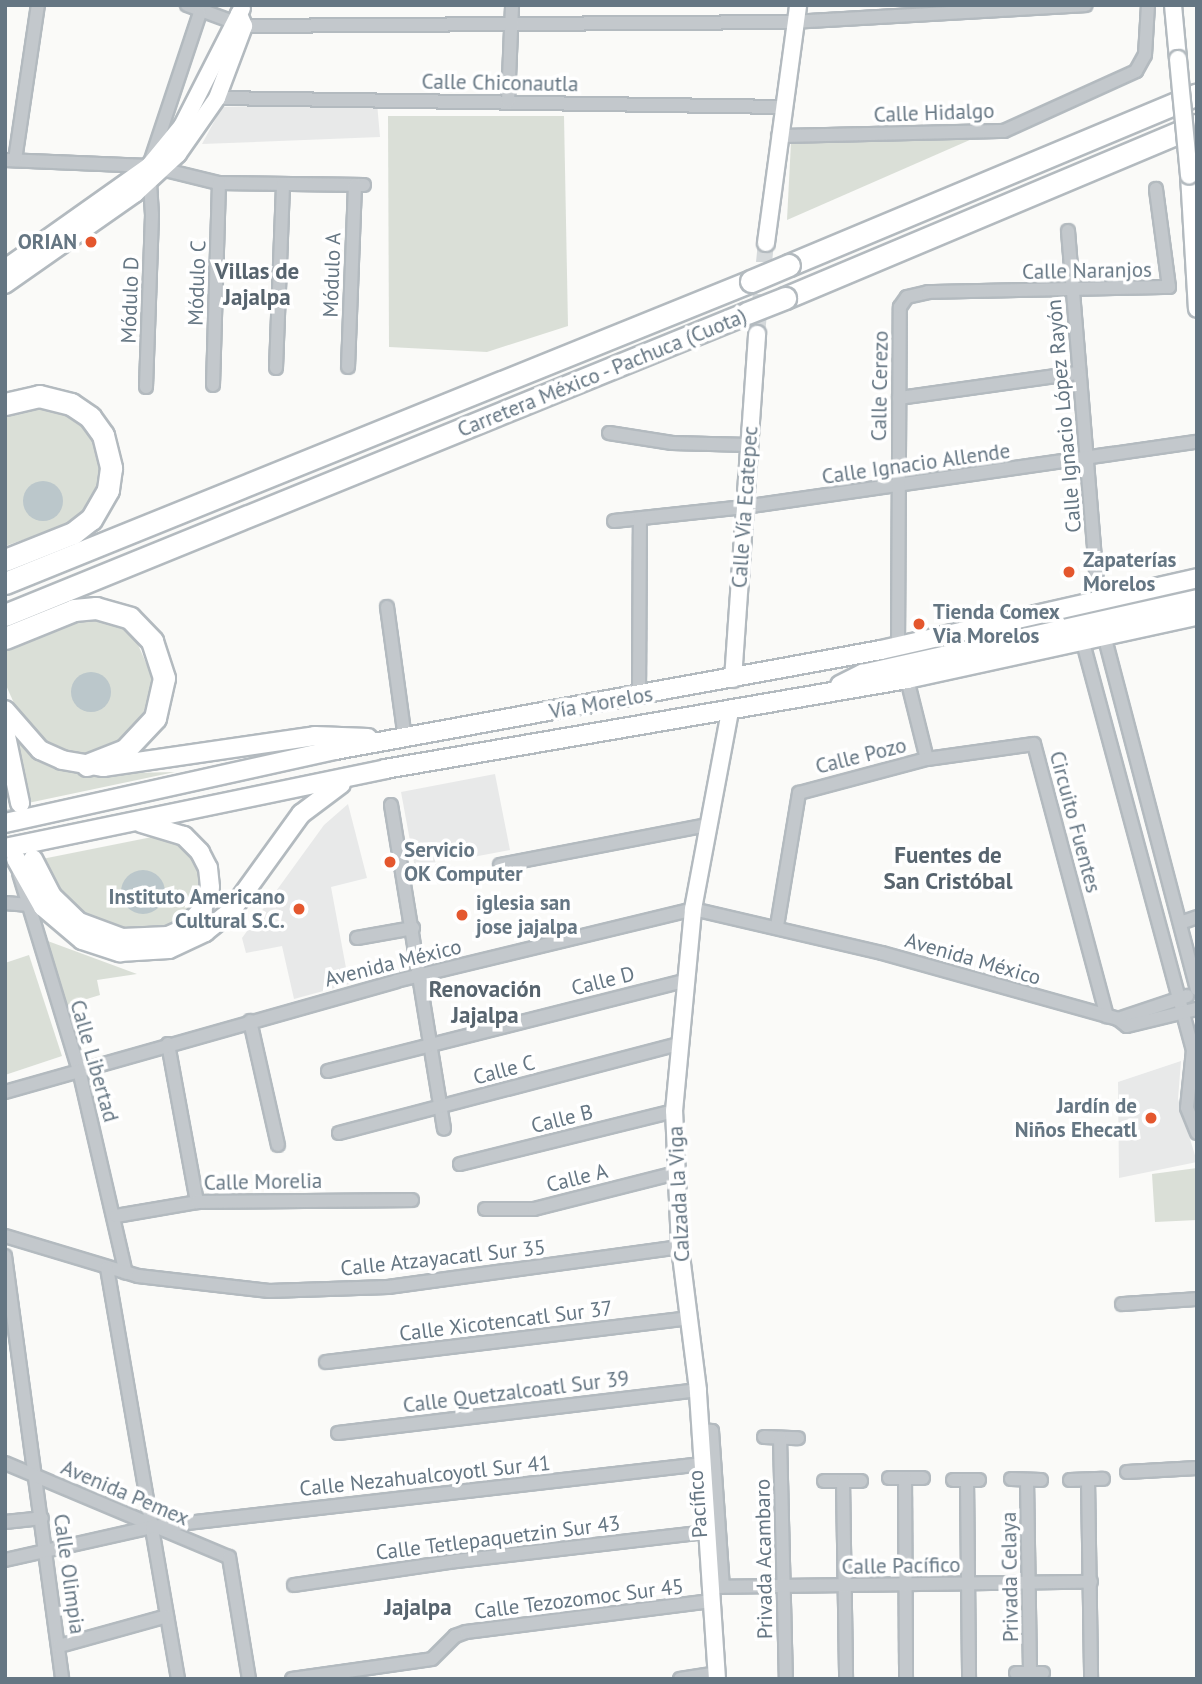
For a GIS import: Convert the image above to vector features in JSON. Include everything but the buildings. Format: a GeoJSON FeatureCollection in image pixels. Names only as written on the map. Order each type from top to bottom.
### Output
{"type":"FeatureCollection","features":[{"type":"Feature","properties":{"kind":"highway","name":"Carretera México - Pachuca (Cuota)"},"geometry":{"type":"LineString","coordinates":[[5,583],[751,281],[1197,94]]}},
{"type":"Feature","properties":{"kind":"highway","name":"Carretera México - Pachuca (Cuota)"},"geometry":{"type":"LineString","coordinates":[[5,615],[785,298],[1197,125]]}},
{"type":"Feature","properties":{"kind":"highway"},"geometry":{"type":"LineString","coordinates":[[5,404],[38,396],[81,410],[103,435],[111,468],[108,490],[91,519],[73,533],[5,560]]}},
{"type":"Feature","properties":{"kind":"highway"},"geometry":{"type":"LineString","coordinates":[[5,638],[74,610],[96,608],[130,618],[152,641],[164,678],[155,718],[125,750],[87,765]]}},
{"type":"Feature","properties":{"kind":"main road"},"geometry":{"type":"LineString","coordinates":[[766,243],[781,107],[793,22],[798,5]]}},
{"type":"Feature","properties":{"kind":"main road"},"geometry":{"type":"LineString","coordinates":[[1173,5],[1189,175],[1197,309]]}},
{"type":"Feature","properties":{"kind":"main road"},"geometry":{"type":"LineString","coordinates":[[5,268],[156,169],[217,98],[239,17]]}},
{"type":"Feature","properties":{"kind":"main road"},"geometry":{"type":"LineString","coordinates":[[5,285],[150,183],[239,17]]}},
{"type":"Feature","properties":{"kind":"main road","name":"Calle Vía Ecatepec"},"geometry":{"type":"LineString","coordinates":[[733,679],[757,334]]}},
{"type":"Feature","properties":{"kind":"main road","name":"Vía Morelos"},"geometry":{"type":"LineString","coordinates":[[5,823],[386,742],[898,646],[1098,598],[1197,578]]}},
{"type":"Feature","properties":{"kind":"main road"},"geometry":{"type":"LineString","coordinates":[[829,691],[862,674],[1197,599]]}},
{"type":"Feature","properties":{"kind":"main road","name":"Vía Morelos"},"geometry":{"type":"LineString","coordinates":[[18,857],[123,823],[356,776],[906,679],[1197,616]]}},
{"type":"Feature","properties":{"kind":"main road"},"geometry":{"type":"LineString","coordinates":[[5,710],[40,750],[87,765],[116,767],[314,736],[386,742]]}},
{"type":"Feature","properties":{"kind":"main road","name":"Calzada la Viga"},"geometry":{"type":"LineString","coordinates":[[717,1676],[716,1592],[708,1532],[698,1390],[681,1247],[674,1111],[678,1044],[693,909],[730,712]]}},
{"type":"Feature","properties":{"kind":"main road"},"geometry":{"type":"LineString","coordinates":[[5,732],[20,803]]}},
{"type":"Feature","properties":{"kind":"main road"},"geometry":{"type":"LineString","coordinates":[[18,857],[43,907],[82,940],[120,952],[169,949],[198,936],[231,911],[310,805],[356,776]]}},
{"type":"Feature","properties":{"kind":"main road"},"geometry":{"type":"LineString","coordinates":[[18,857],[52,897],[89,928],[134,939],[177,933],[191,923],[206,903],[210,877],[204,859],[190,841],[176,832],[123,823]]}},
{"type":"Feature","properties":{"kind":"street"},"geometry":{"type":"LineString","coordinates":[[38,5],[10,160],[156,169],[219,183],[283,184],[276,368]]}},
{"type":"Feature","properties":{"kind":"street"},"geometry":{"type":"LineString","coordinates":[[187,5],[200,13],[239,17],[511,24],[793,22],[1086,5]]}},
{"type":"Feature","properties":{"kind":"street"},"geometry":{"type":"LineString","coordinates":[[508,102],[513,5]]}},
{"type":"Feature","properties":{"kind":"street","name":"Calle Hidalgo"},"geometry":{"type":"LineString","coordinates":[[778,136],[1004,131],[1136,71],[1145,55],[1148,5]]}},
{"type":"Feature","properties":{"kind":"street"},"geometry":{"type":"LineString","coordinates":[[156,169],[200,13]]}},
{"type":"Feature","properties":{"kind":"street","name":"Calle Chiconautla"},"geometry":{"type":"LineString","coordinates":[[217,98],[781,107]]}},
{"type":"Feature","properties":{"kind":"street","name":"Módulo D"},"geometry":{"type":"LineString","coordinates":[[146,387],[152,215],[150,183]]}},
{"type":"Feature","properties":{"kind":"street","name":"Módulo C"},"geometry":{"type":"LineString","coordinates":[[213,385],[219,183]]}},
{"type":"Feature","properties":{"kind":"street","name":"Módulo A"},"geometry":{"type":"LineString","coordinates":[[283,184],[359,185],[348,366]]}},
{"type":"Feature","properties":{"kind":"street","name":"Calle Naranjos"},"geometry":{"type":"LineString","coordinates":[[907,297],[928,292],[1073,292],[1169,287],[1156,189]]}},
{"type":"Feature","properties":{"kind":"street","name":"Calle Ignacio López Rayón"},"geometry":{"type":"LineString","coordinates":[[1068,231],[1098,598]]}},
{"type":"Feature","properties":{"kind":"street","name":"Calle Cerezo"},"geometry":{"type":"LineString","coordinates":[[898,646],[900,307],[907,297]]}},
{"type":"Feature","properties":{"kind":"street"},"geometry":{"type":"LineString","coordinates":[[899,398],[1078,373]]}},
{"type":"Feature","properties":{"kind":"street"},"geometry":{"type":"LineString","coordinates":[[610,433],[672,443],[748,445]]}},
{"type":"Feature","properties":{"kind":"street","name":"Calle Ignacio Allende"},"geometry":{"type":"LineString","coordinates":[[614,521],[744,507],[1197,442]]}},
{"type":"Feature","properties":{"kind":"street"},"geometry":{"type":"LineString","coordinates":[[639,695],[640,519]]}},
{"type":"Feature","properties":{"kind":"street"},"geometry":{"type":"LineString","coordinates":[[387,607],[405,739]]}},
{"type":"Feature","properties":{"kind":"street"},"geometry":{"type":"LineString","coordinates":[[1104,635],[1197,991],[1112,1017]]}},
{"type":"Feature","properties":{"kind":"street"},"geometry":{"type":"LineString","coordinates":[[1082,639],[1193,1050],[1194,1070],[1187,1108],[1197,1133]]}},
{"type":"Feature","properties":{"kind":"street"},"geometry":{"type":"LineString","coordinates":[[906,679],[927,759]]}},
{"type":"Feature","properties":{"kind":"street","name":"Circuito Fuentes"},"geometry":{"type":"LineString","coordinates":[[927,759],[1034,744],[1112,1017]]}},
{"type":"Feature","properties":{"kind":"street","name":"Calle Pozo"},"geometry":{"type":"LineString","coordinates":[[777,926],[796,799],[805,790],[927,759]]}},
{"type":"Feature","properties":{"kind":"street"},"geometry":{"type":"LineString","coordinates":[[391,805],[444,1129]]}},
{"type":"Feature","properties":{"kind":"street"},"geometry":{"type":"LineString","coordinates":[[500,865],[707,825]]}},
{"type":"Feature","properties":{"kind":"street"},"geometry":{"type":"LineString","coordinates":[[1137,842],[1158,837]]}},
{"type":"Feature","properties":{"kind":"street","name":"Calle Libertad"},"geometry":{"type":"LineString","coordinates":[[18,857],[26,905],[79,1070],[116,1216],[126,1273]]}},
{"type":"Feature","properties":{"kind":"street"},"geometry":{"type":"LineString","coordinates":[[5,904],[26,905]]}},
{"type":"Feature","properties":{"kind":"street","name":"Avenida México"},"geometry":{"type":"LineString","coordinates":[[5,1092],[420,975],[693,909],[777,926],[1112,1017],[1127,1026],[1197,1009]]}},
{"type":"Feature","properties":{"kind":"street"},"geometry":{"type":"LineString","coordinates":[[1180,923],[1197,917]]}},
{"type":"Feature","properties":{"kind":"street"},"geometry":{"type":"LineString","coordinates":[[356,938],[413,928]]}},
{"type":"Feature","properties":{"kind":"street","name":"Calle D"},"geometry":{"type":"LineString","coordinates":[[328,1071],[684,981]]}},
{"type":"Feature","properties":{"kind":"street"},"geometry":{"type":"LineString","coordinates":[[250,1021],[278,1146]]}},
{"type":"Feature","properties":{"kind":"street"},"geometry":{"type":"LineString","coordinates":[[168,1044],[197,1202]]}},
{"type":"Feature","properties":{"kind":"street","name":"Calle C"},"geometry":{"type":"LineString","coordinates":[[339,1133],[678,1044]]}},
{"type":"Feature","properties":{"kind":"street","name":"Calle B"},"geometry":{"type":"LineString","coordinates":[[460,1164],[674,1111]]}},
{"type":"Feature","properties":{"kind":"street","name":"Calle A"},"geometry":{"type":"LineString","coordinates":[[485,1209],[534,1209],[676,1173]]}},
{"type":"Feature","properties":{"kind":"street","name":"Calle Morelia"},"geometry":{"type":"LineString","coordinates":[[116,1216],[197,1202],[412,1200]]}},
{"type":"Feature","properties":{"kind":"street","name":"Calle Atzayacatl Sur 35"},"geometry":{"type":"LineString","coordinates":[[5,1236],[126,1273],[269,1290],[388,1287],[681,1247]]}},
{"type":"Feature","properties":{"kind":"street","name":"Calle Olimpia"},"geometry":{"type":"LineString","coordinates":[[5,1256],[37,1475],[62,1679]]}},
{"type":"Feature","properties":{"kind":"street"},"geometry":{"type":"LineString","coordinates":[[107,1268],[178,1679]]}},
{"type":"Feature","properties":{"kind":"street"},"geometry":{"type":"LineString","coordinates":[[1122,1304],[1197,1299]]}},
{"type":"Feature","properties":{"kind":"street","name":"Calle Xicotencatl Sur 37"},"geometry":{"type":"LineString","coordinates":[[326,1362],[690,1318]]}},
{"type":"Feature","properties":{"kind":"street","name":"Calle Quetzalcoatl Sur 39"},"geometry":{"type":"LineString","coordinates":[[338,1433],[698,1390]]}},
{"type":"Feature","properties":{"kind":"street","name":"Pacífico"},"geometry":{"type":"LineString","coordinates":[[700,1430],[712,1431],[716,1592]]}},
{"type":"Feature","properties":{"kind":"street"},"geometry":{"type":"LineString","coordinates":[[764,1437],[798,1438]]}},
{"type":"Feature","properties":{"kind":"street","name":"Privada Acambaro"},"geometry":{"type":"LineString","coordinates":[[780,1438],[786,1679]]}},
{"type":"Feature","properties":{"kind":"street","name":"Avenida Pemex"},"geometry":{"type":"LineString","coordinates":[[5,1463],[152,1527],[229,1557],[249,1679]]}},
{"type":"Feature","properties":{"kind":"street","name":"Calle Nezahualcoyotl Sur 41"},"geometry":{"type":"LineString","coordinates":[[5,1560],[46,1553],[152,1527],[702,1464]]}},
{"type":"Feature","properties":{"kind":"street"},"geometry":{"type":"LineString","coordinates":[[1127,1472],[1197,1468]]}},
{"type":"Feature","properties":{"kind":"street"},"geometry":{"type":"LineString","coordinates":[[889,1478],[923,1478]]}},
{"type":"Feature","properties":{"kind":"street"},"geometry":{"type":"LineString","coordinates":[[905,1478],[906,1679]]}},
{"type":"Feature","properties":{"kind":"street"},"geometry":{"type":"LineString","coordinates":[[1011,1479],[1041,1480]]}},
{"type":"Feature","properties":{"kind":"street"},"geometry":{"type":"LineString","coordinates":[[1070,1480],[1103,1479]]}},
{"type":"Feature","properties":{"kind":"street"},"geometry":{"type":"LineString","coordinates":[[953,1480],[973,1480],[967,1584],[969,1679]]}},
{"type":"Feature","properties":{"kind":"street","name":"Privada Celaya"},"geometry":{"type":"LineString","coordinates":[[1016,1673],[1037,1672],[1030,1583],[1027,1480]]}},
{"type":"Feature","properties":{"kind":"street"},"geometry":{"type":"LineString","coordinates":[[1088,1480],[1091,1679]]}},
{"type":"Feature","properties":{"kind":"street"},"geometry":{"type":"LineString","coordinates":[[824,1481],[861,1481]]}},
{"type":"Feature","properties":{"kind":"street"},"geometry":{"type":"LineString","coordinates":[[843,1481],[846,1679]]}},
{"type":"Feature","properties":{"kind":"street"},"geometry":{"type":"LineString","coordinates":[[5,1522],[42,1518]]}},
{"type":"Feature","properties":{"kind":"street","name":"Calle Tetlepaquetzin Sur 43"},"geometry":{"type":"LineString","coordinates":[[294,1585],[457,1560],[708,1532]]}},
{"type":"Feature","properties":{"kind":"street","name":"Calle Pacífico"},"geometry":{"type":"LineString","coordinates":[[716,1592],[784,1586],[1091,1582]]}},
{"type":"Feature","properties":{"kind":"street","name":"Calle Tezozomoc Sur 45"},"geometry":{"type":"LineString","coordinates":[[292,1679],[432,1658],[454,1636],[466,1632],[716,1592]]}},
{"type":"Feature","properties":{"kind":"street"},"geometry":{"type":"LineString","coordinates":[[60,1646],[167,1616]]}},
{"type":"Feature","properties":{"kind":"street"},"geometry":{"type":"LineString","coordinates":[[680,1679],[717,1676]]}},
{"type":"Feature","properties":{"kind":"shaded area"},"geometry":{"type":"Polygon","coordinates":[[[377,103],[380,137],[202,144],[222,107],[377,103]]]}},
{"type":"Feature","properties":{"kind":"shaded area"},"geometry":{"type":"Polygon","coordinates":[[[388,116],[564,116],[568,326],[487,352],[389,347],[388,116]]]}},
{"type":"Feature","properties":{"kind":"shaded area"},"geometry":{"type":"Polygon","coordinates":[[[972,139],[787,220],[791,142],[972,139]]]}},
{"type":"Feature","properties":{"kind":"shaded area"},"geometry":{"type":"Polygon","coordinates":[[[48,407],[68,412],[84,423],[96,440],[102,477],[94,498],[69,524],[5,546],[5,416],[25,408],[48,407]]]}},
{"type":"Feature","properties":{"kind":"shaded area"},"geometry":{"type":"Polygon","coordinates":[[[43,481],[57,487],[63,501],[57,515],[43,521],[29,515],[23,501],[29,487],[43,481]]]}},
{"type":"Feature","properties":{"kind":"shaded area"},"geometry":{"type":"Polygon","coordinates":[[[87,619],[122,627],[136,640],[153,679],[145,719],[131,737],[95,757],[55,750],[35,735],[21,719],[5,683],[5,648],[87,619]]]}},
{"type":"Feature","properties":{"kind":"shaded area"},"geometry":{"type":"Polygon","coordinates":[[[91,672],[105,678],[111,692],[105,706],[91,712],[77,706],[71,692],[77,678],[91,672]]]}},
{"type":"Feature","properties":{"kind":"shaded area"},"geometry":{"type":"Polygon","coordinates":[[[12,734],[52,766],[88,774],[175,772],[28,803],[12,734]]]}},
{"type":"Feature","properties":{"kind":"shaded area"},"geometry":{"type":"Polygon","coordinates":[[[495,774],[510,850],[457,860],[453,843],[443,844],[432,847],[436,865],[415,868],[401,792],[495,774]]]}},
{"type":"Feature","properties":{"kind":"shaded area","name":"Instituto Americano Cultural S.C."},"geometry":{"type":"Polygon","coordinates":[[[348,804],[367,878],[331,887],[349,984],[294,999],[282,946],[246,953],[242,938],[324,825],[348,804]]]}},
{"type":"Feature","properties":{"kind":"shaded area"},"geometry":{"type":"Polygon","coordinates":[[[167,834],[181,840],[201,868],[204,887],[199,903],[174,927],[141,930],[109,926],[84,915],[66,901],[42,859],[167,834]]]}},
{"type":"Feature","properties":{"kind":"shaded area"},"geometry":{"type":"Polygon","coordinates":[[[143,870],[158,877],[165,892],[158,907],[143,914],[128,907],[121,892],[128,877],[143,870]]]}},
{"type":"Feature","properties":{"kind":"shaded area"},"geometry":{"type":"Polygon","coordinates":[[[45,940],[137,974],[97,980],[100,995],[67,1005],[45,940]]]}},
{"type":"Feature","properties":{"kind":"shaded area"},"geometry":{"type":"Polygon","coordinates":[[[29,955],[62,1056],[5,1075],[5,963],[29,955]]]}},
{"type":"Feature","properties":{"kind":"shaded area","name":"Jardín de Niños Ehecatl"},"geometry":{"type":"Polygon","coordinates":[[[1181,1061],[1178,1099],[1197,1162],[1119,1178],[1118,1082],[1181,1061]]]}},
{"type":"Feature","properties":{"kind":"shaded area"},"geometry":{"type":"Polygon","coordinates":[[[1197,1168],[1197,1220],[1155,1222],[1152,1174],[1197,1168]]]}},
{"type":"Feature","properties":{"kind":"tunnel"},"geometry":{"type":"LineString","coordinates":[[757,334],[766,243]]}},
{"type":"Feature","properties":{"kind":"tunnel"},"geometry":{"type":"LineString","coordinates":[[5,810],[16,859]]}},
{"type":"Feature","properties":{"kind":"place","name":"ORIAN"},"geometry":{"type":"Point","coordinates":[91,242]}},
{"type":"Feature","properties":{"kind":"place","name":"Zapaterías Morelos"},"geometry":{"type":"Point","coordinates":[1069,572]}},
{"type":"Feature","properties":{"kind":"place","name":"Tienda Comex Via Morelos"},"geometry":{"type":"Point","coordinates":[919,624]}},
{"type":"Feature","properties":{"kind":"place","name":"Servicio OK Computer"},"geometry":{"type":"Point","coordinates":[390,862]}},
{"type":"Feature","properties":{"kind":"place","name":"Instituto Americano Cultural S.C."},"geometry":{"type":"Point","coordinates":[299,909]}},
{"type":"Feature","properties":{"kind":"place","name":"iglesia san jose jajalpa"},"geometry":{"type":"Point","coordinates":[462,915]}},
{"type":"Feature","properties":{"kind":"place","name":"Jardín de Niños Ehecatl"},"geometry":{"type":"Point","coordinates":[1151,1118]}},
{"type":"Feature","properties":{"kind":"district","name":"Villas de Jajalpa"},"geometry":{"type":"Point","coordinates":[257,284]}},
{"type":"Feature","properties":{"kind":"district","name":"Fuentes de San Cristóbal"},"geometry":{"type":"Point","coordinates":[948,868]}},
{"type":"Feature","properties":{"kind":"district","name":"Renovación Jajalpa"},"geometry":{"type":"Point","coordinates":[485,1002]}},
{"type":"Feature","properties":{"kind":"district","name":"Jajalpa"},"geometry":{"type":"Point","coordinates":[418,1607]}}]}
